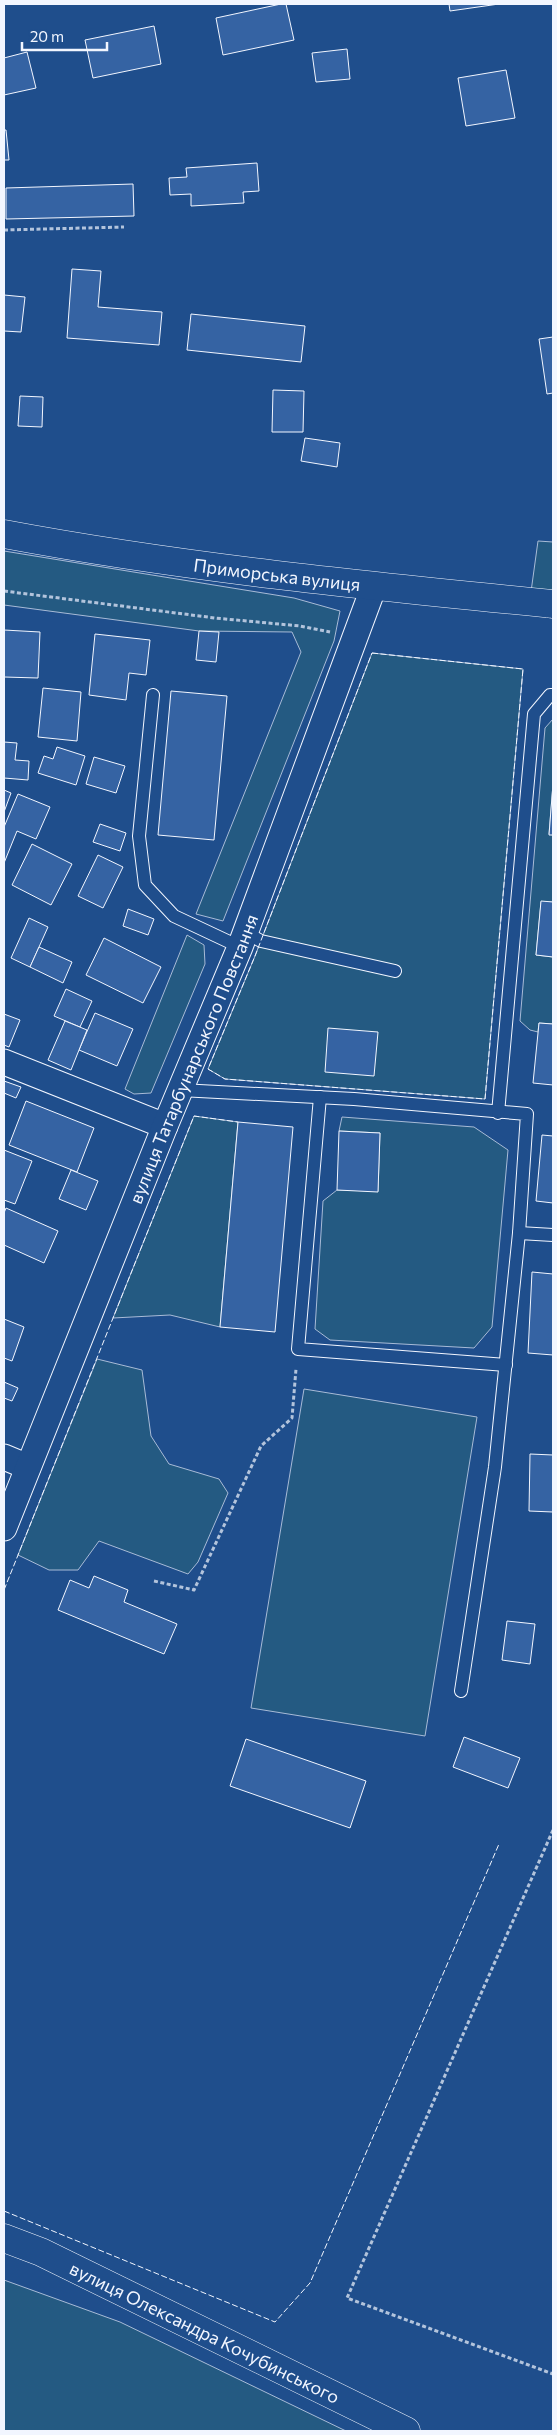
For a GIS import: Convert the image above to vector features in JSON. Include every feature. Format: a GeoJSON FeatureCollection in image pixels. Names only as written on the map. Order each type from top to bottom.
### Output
{"type":"FeatureCollection","features":[{"type":"Feature","properties":{"kind":"street","name":"Приморська вулиця"},"geometry":{"type":"LineString","coordinates":[[4,534],[93,551],[374,586],[553,604]]}},
{"type":"Feature","properties":{"kind":"street","name":"вулиця Татарбунарського Повстання"},"geometry":{"type":"LineString","coordinates":[[4,1528],[165,1126],[243,940],[374,586]]}},
{"type":"Feature","properties":{"kind":"street"},"geometry":{"type":"LineString","coordinates":[[4,1062],[165,1126]]}},
{"type":"Feature","properties":{"kind":"street"},"geometry":{"type":"LineString","coordinates":[[4,1457],[28,1466]]}},
{"type":"Feature","properties":{"kind":"street","name":"вулиця Олександра Кочубинського"},"geometry":{"type":"LineString","coordinates":[[4,2238],[41,2252],[406,2431]]}},
{"type":"Feature","properties":{"kind":"lane"},"geometry":{"type":"LineString","coordinates":[[153,695],[139,836],[145,885],[174,916],[243,940],[261,941],[395,971]]}},
{"type":"Feature","properties":{"kind":"lane"},"geometry":{"type":"LineString","coordinates":[[498,1113],[534,714],[550,695],[553,695]]}},
{"type":"Feature","properties":{"kind":"lane"},"geometry":{"type":"LineString","coordinates":[[180,1090],[320,1097],[527,1114],[519,1233],[495,1467],[461,1691]]}},
{"type":"Feature","properties":{"kind":"lane"},"geometry":{"type":"LineString","coordinates":[[320,1097],[298,1349],[506,1365]]}},
{"type":"Feature","properties":{"kind":"lane"},"geometry":{"type":"LineString","coordinates":[[519,1233],[553,1235]]}},
{"type":"Feature","properties":{"kind":"path"},"geometry":{"type":"LineString","coordinates":[[4,230],[124,227]]}},
{"type":"Feature","properties":{"kind":"path"},"geometry":{"type":"LineString","coordinates":[[4,591],[300,626],[355,637]]}},
{"type":"Feature","properties":{"kind":"path"},"geometry":{"type":"LineString","coordinates":[[154,1581],[194,1590],[261,1446],[292,1418],[298,1349]]}},
{"type":"Feature","properties":{"kind":"path"},"geometry":{"type":"LineString","coordinates":[[553,1830],[347,2298],[553,2374]]}},
{"type":"Feature","properties":{"kind":"shaded area"},"geometry":{"type":"Polygon","coordinates":[[[538,541],[553,542],[553,601],[530,599],[538,541]]]}},
{"type":"Feature","properties":{"kind":"shaded area"},"geometry":{"type":"Polygon","coordinates":[[[4,551],[294,598],[340,611],[334,641],[223,921],[196,914],[301,652],[292,632],[199,631],[4,605],[4,551]]]}},
{"type":"Feature","properties":{"kind":"shaded area"},"geometry":{"type":"Polygon","coordinates":[[[372,653],[523,669],[485,1099],[225,1079],[208,1069],[255,956],[372,653]]]}},
{"type":"Feature","properties":{"kind":"shaded area"},"geometry":{"type":"Polygon","coordinates":[[[553,719],[553,784],[549,834],[553,835],[553,902],[541,902],[536,955],[553,957],[553,1024],[539,1023],[538,1032],[530,1030],[520,1021],[545,728],[553,719]]]}},
{"type":"Feature","properties":{"kind":"shaded area"},"geometry":{"type":"Polygon","coordinates":[[[187,935],[204,945],[205,964],[151,1093],[134,1094],[125,1089],[187,935]]]}},
{"type":"Feature","properties":{"kind":"shaded area"},"geometry":{"type":"Polygon","coordinates":[[[194,1116],[238,1122],[220,1327],[170,1315],[113,1318],[194,1116]]]}},
{"type":"Feature","properties":{"kind":"shaded area"},"geometry":{"type":"Polygon","coordinates":[[[342,1117],[474,1127],[508,1150],[492,1327],[474,1348],[330,1340],[315,1329],[323,1201],[337,1190],[378,1191],[380,1133],[339,1131],[342,1117]]]}},
{"type":"Feature","properties":{"kind":"shaded area"},"geometry":{"type":"Polygon","coordinates":[[[97,1359],[142,1370],[151,1436],[169,1464],[219,1479],[228,1493],[198,1562],[188,1574],[99,1541],[78,1570],[49,1570],[18,1555],[97,1359]]]}},
{"type":"Feature","properties":{"kind":"shaded area"},"geometry":{"type":"Polygon","coordinates":[[[304,1389],[477,1417],[425,1736],[251,1708],[304,1389]]]}},
{"type":"Feature","properties":{"kind":"shaded area"},"geometry":{"type":"Polygon","coordinates":[[[4,2280],[120,2322],[346,2431],[4,2431],[4,2280]]]}},
{"type":"Feature","properties":{"kind":"building"},"geometry":{"type":"Polygon","coordinates":[[[286,4],[294,40],[223,55],[216,18],[286,4]]]}},
{"type":"Feature","properties":{"kind":"building"},"geometry":{"type":"Polygon","coordinates":[[[449,4],[499,4],[450,11],[449,4]]]}},
{"type":"Feature","properties":{"kind":"building"},"geometry":{"type":"Polygon","coordinates":[[[154,26],[161,64],[93,78],[85,40],[154,26]]]}},
{"type":"Feature","properties":{"kind":"building"},"geometry":{"type":"Polygon","coordinates":[[[347,49],[350,79],[316,82],[312,53],[347,49]]]}},
{"type":"Feature","properties":{"kind":"building"},"geometry":{"type":"Polygon","coordinates":[[[27,52],[36,88],[4,95],[4,58],[27,52]]]}},
{"type":"Feature","properties":{"kind":"building"},"geometry":{"type":"Polygon","coordinates":[[[506,70],[515,118],[466,126],[458,78],[506,70]]]}},
{"type":"Feature","properties":{"kind":"building"},"geometry":{"type":"Polygon","coordinates":[[[4,130],[6,130],[9,160],[4,160],[4,130]]]}},
{"type":"Feature","properties":{"kind":"building"},"geometry":{"type":"Polygon","coordinates":[[[257,163],[259,191],[243,192],[244,203],[191,206],[191,194],[170,195],[169,178],[187,177],[186,168],[257,163]]]}},
{"type":"Feature","properties":{"kind":"building"},"geometry":{"type":"Polygon","coordinates":[[[133,184],[134,216],[6,219],[6,188],[133,184]]]}},
{"type":"Feature","properties":{"kind":"building"},"geometry":{"type":"Polygon","coordinates":[[[72,269],[101,271],[98,307],[162,312],[159,345],[67,338],[72,269]]]}},
{"type":"Feature","properties":{"kind":"building"},"geometry":{"type":"Polygon","coordinates":[[[4,295],[25,297],[21,332],[4,331],[4,295]]]}},
{"type":"Feature","properties":{"kind":"building"},"geometry":{"type":"Polygon","coordinates":[[[191,314],[305,326],[301,362],[187,350],[191,314]]]}},
{"type":"Feature","properties":{"kind":"building"},"geometry":{"type":"Polygon","coordinates":[[[553,337],[553,393],[547,394],[539,339],[553,337]]]}},
{"type":"Feature","properties":{"kind":"building"},"geometry":{"type":"Polygon","coordinates":[[[273,390],[304,391],[303,432],[272,432],[273,390]]]}},
{"type":"Feature","properties":{"kind":"building"},"geometry":{"type":"Polygon","coordinates":[[[20,396],[43,397],[42,427],[18,426],[20,396]]]}},
{"type":"Feature","properties":{"kind":"building"},"geometry":{"type":"Polygon","coordinates":[[[305,438],[340,443],[337,467],[301,461],[305,438]]]}},
{"type":"Feature","properties":{"kind":"building"},"geometry":{"type":"Polygon","coordinates":[[[4,630],[40,632],[38,678],[4,677],[4,630]]]}},
{"type":"Feature","properties":{"kind":"building"},"geometry":{"type":"Polygon","coordinates":[[[199,631],[219,632],[216,662],[196,660],[199,631]]]}},
{"type":"Feature","properties":{"kind":"building"},"geometry":{"type":"Polygon","coordinates":[[[95,634],[150,640],[146,675],[129,673],[126,700],[89,695],[95,634]]]}},
{"type":"Feature","properties":{"kind":"building"},"geometry":{"type":"Polygon","coordinates":[[[43,688],[81,692],[77,741],[38,737],[43,688]]]}},
{"type":"Feature","properties":{"kind":"building"},"geometry":{"type":"Polygon","coordinates":[[[171,691],[227,696],[214,840],[158,835],[171,691]]]}},
{"type":"Feature","properties":{"kind":"building"},"geometry":{"type":"Polygon","coordinates":[[[4,742],[17,743],[15,760],[29,761],[28,780],[4,778],[4,742]]]}},
{"type":"Feature","properties":{"kind":"building"},"geometry":{"type":"Polygon","coordinates":[[[57,747],[85,756],[76,785],[38,773],[44,756],[53,759],[57,747]]]}},
{"type":"Feature","properties":{"kind":"building"},"geometry":{"type":"Polygon","coordinates":[[[94,757],[125,766],[116,793],[86,784],[94,757]]]}},
{"type":"Feature","properties":{"kind":"building"},"geometry":{"type":"Polygon","coordinates":[[[553,784],[553,835],[549,835],[553,784]]]}},
{"type":"Feature","properties":{"kind":"building"},"geometry":{"type":"Polygon","coordinates":[[[4,790],[11,793],[4,812],[4,790]]]}},
{"type":"Feature","properties":{"kind":"building"},"geometry":{"type":"Polygon","coordinates":[[[18,794],[50,807],[36,839],[17,831],[4,863],[4,827],[18,794]]]}},
{"type":"Feature","properties":{"kind":"building"},"geometry":{"type":"Polygon","coordinates":[[[100,824],[126,833],[120,851],[93,842],[100,824]]]}},
{"type":"Feature","properties":{"kind":"building"},"geometry":{"type":"Polygon","coordinates":[[[32,844],[72,864],[51,905],[12,885],[32,844]]]}},
{"type":"Feature","properties":{"kind":"building"},"geometry":{"type":"Polygon","coordinates":[[[98,855],[123,867],[103,908],[78,896],[98,855]]]}},
{"type":"Feature","properties":{"kind":"building"},"geometry":{"type":"Polygon","coordinates":[[[541,901],[553,902],[553,957],[536,955],[541,901]]]}},
{"type":"Feature","properties":{"kind":"building"},"geometry":{"type":"Polygon","coordinates":[[[128,909],[154,919],[148,935],[123,926],[128,909]]]}},
{"type":"Feature","properties":{"kind":"building"},"geometry":{"type":"Polygon","coordinates":[[[29,918],[48,927],[30,967],[11,958],[29,918]]]}},
{"type":"Feature","properties":{"kind":"building"},"geometry":{"type":"Polygon","coordinates":[[[104,938],[161,967],[143,1003],[86,975],[104,938]]]}},
{"type":"Feature","properties":{"kind":"building"},"geometry":{"type":"Polygon","coordinates":[[[39,947],[72,962],[63,983],[30,967],[39,947]]]}},
{"type":"Feature","properties":{"kind":"building"},"geometry":{"type":"Polygon","coordinates":[[[66,989],[92,1001],[80,1027],[54,1016],[66,989]]]}},
{"type":"Feature","properties":{"kind":"building"},"geometry":{"type":"Polygon","coordinates":[[[95,1013],[133,1029],[117,1066],[79,1050],[95,1013]]]}},
{"type":"Feature","properties":{"kind":"building"},"geometry":{"type":"Polygon","coordinates":[[[4,1014],[20,1020],[9,1047],[4,1045],[4,1014]]]}},
{"type":"Feature","properties":{"kind":"building"},"geometry":{"type":"Polygon","coordinates":[[[65,1021],[87,1030],[71,1070],[48,1060],[65,1021]]]}},
{"type":"Feature","properties":{"kind":"building"},"geometry":{"type":"Polygon","coordinates":[[[539,1023],[553,1024],[553,1085],[533,1083],[539,1023]]]}},
{"type":"Feature","properties":{"kind":"building"},"geometry":{"type":"Polygon","coordinates":[[[328,1028],[378,1032],[374,1076],[325,1072],[328,1028]]]}},
{"type":"Feature","properties":{"kind":"building"},"geometry":{"type":"Polygon","coordinates":[[[4,1081],[21,1087],[16,1098],[4,1093],[4,1081]]]}},
{"type":"Feature","properties":{"kind":"building"},"geometry":{"type":"Polygon","coordinates":[[[26,1101],[94,1128],[77,1172],[9,1145],[26,1101]]]}},
{"type":"Feature","properties":{"kind":"building"},"geometry":{"type":"Polygon","coordinates":[[[238,1122],[293,1127],[275,1332],[220,1327],[238,1122]]]}},
{"type":"Feature","properties":{"kind":"building"},"geometry":{"type":"Polygon","coordinates":[[[339,1131],[380,1133],[378,1192],[337,1190],[339,1131]]]}},
{"type":"Feature","properties":{"kind":"building"},"geometry":{"type":"Polygon","coordinates":[[[542,1135],[553,1136],[553,1203],[536,1201],[542,1135]]]}},
{"type":"Feature","properties":{"kind":"building"},"geometry":{"type":"Polygon","coordinates":[[[4,1150],[32,1161],[15,1204],[4,1200],[4,1150]]]}},
{"type":"Feature","properties":{"kind":"building"},"geometry":{"type":"Polygon","coordinates":[[[71,1170],[98,1181],[86,1210],[59,1199],[71,1170]]]}},
{"type":"Feature","properties":{"kind":"building"},"geometry":{"type":"Polygon","coordinates":[[[6,1208],[58,1231],[44,1263],[4,1245],[4,1213],[6,1208]]]}},
{"type":"Feature","properties":{"kind":"building"},"geometry":{"type":"Polygon","coordinates":[[[532,1272],[553,1274],[553,1355],[528,1353],[532,1272]]]}},
{"type":"Feature","properties":{"kind":"building"},"geometry":{"type":"Polygon","coordinates":[[[4,1319],[24,1327],[12,1361],[4,1358],[4,1319]]]}},
{"type":"Feature","properties":{"kind":"building"},"geometry":{"type":"Polygon","coordinates":[[[4,1382],[18,1388],[12,1401],[4,1398],[4,1382]]]}},
{"type":"Feature","properties":{"kind":"building"},"geometry":{"type":"Polygon","coordinates":[[[530,1454],[553,1455],[553,1512],[529,1511],[530,1454]]]}},
{"type":"Feature","properties":{"kind":"building"},"geometry":{"type":"Polygon","coordinates":[[[94,1576],[128,1590],[124,1602],[177,1624],[164,1654],[58,1610],[70,1580],[89,1588],[94,1576]]]}},
{"type":"Feature","properties":{"kind":"building"},"geometry":{"type":"Polygon","coordinates":[[[507,1621],[535,1624],[530,1664],[502,1660],[507,1621]]]}},
{"type":"Feature","properties":{"kind":"building"},"geometry":{"type":"Polygon","coordinates":[[[464,1737],[520,1758],[508,1788],[453,1767],[464,1737]]]}},
{"type":"Feature","properties":{"kind":"building"},"geometry":{"type":"Polygon","coordinates":[[[246,1739],[366,1781],[350,1828],[230,1786],[246,1739]]]}},
{"type":"Feature","properties":{"kind":"fence"},"geometry":{"type":"LineString","coordinates":[[372,653],[523,669],[485,1099],[225,1079],[208,1069],[255,956],[372,653]]}},
{"type":"Feature","properties":{"kind":"fence"},"geometry":{"type":"LineString","coordinates":[[4,1590],[194,1116],[238,1122]]}},
{"type":"Feature","properties":{"kind":"fence"},"geometry":{"type":"LineString","coordinates":[[4,2211],[275,2322],[310,2283],[499,1844]]}}]}
